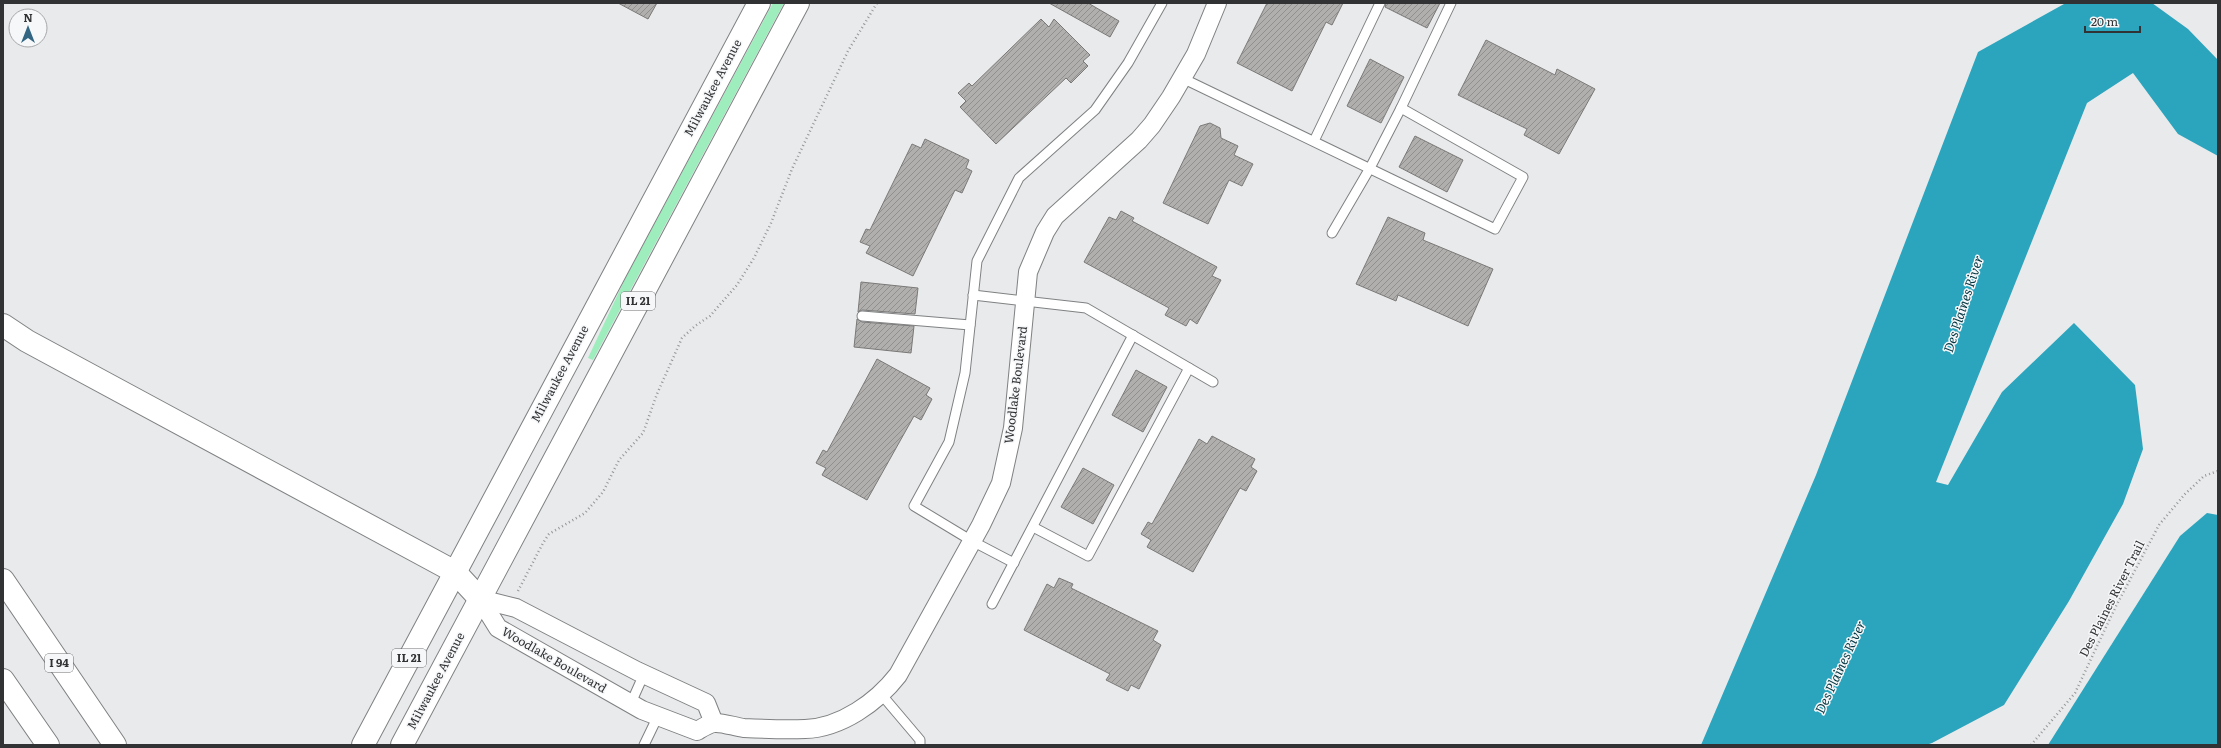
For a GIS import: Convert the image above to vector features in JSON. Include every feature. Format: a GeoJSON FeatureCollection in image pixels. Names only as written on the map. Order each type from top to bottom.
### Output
{"type":"FeatureCollection","features":[{"type":"Feature","properties":{"kind":"main road","name":"Milwaukee Avenue"},"geometry":{"type":"LineString","coordinates":[[363,745],[759,3]]}},
{"type":"Feature","properties":{"kind":"main road","name":"Milwaukee Avenue"},"geometry":{"type":"LineString","coordinates":[[402,745],[798,3]]}},
{"type":"Feature","properties":{"kind":"main road"},"geometry":{"type":"LineString","coordinates":[[3,325],[27,341],[455,572],[480,599]]}},
{"type":"Feature","properties":{"kind":"main road","name":"I 94"},"geometry":{"type":"LineString","coordinates":[[3,580],[115,745]]}},
{"type":"Feature","properties":{"kind":"main road"},"geometry":{"type":"LineString","coordinates":[[3,680],[48,745]]}},
{"type":"Feature","properties":{"kind":"street","name":"Woodlake Boulevard"},"geometry":{"type":"LineString","coordinates":[[480,599],[498,628],[630,703],[696,731],[714,723],[742,728],[806,729],[819,727],[852,715],[881,694],[898,675],[972,541],[1001,483],[1011,434],[1028,272],[1045,232],[1055,216],[1139,140],[1152,125],[1196,54],[1217,3]]}},
{"type":"Feature","properties":{"kind":"street"},"geometry":{"type":"LineString","coordinates":[[480,599],[516,608],[644,674],[706,703],[714,723]]}},
{"type":"Feature","properties":{"kind":"lane"},"geometry":{"type":"LineString","coordinates":[[1014,563],[972,541],[914,506],[949,442],[965,373],[977,261],[1019,178],[1095,110],[1128,63],[1162,3]]}},
{"type":"Feature","properties":{"kind":"lane"},"geometry":{"type":"LineString","coordinates":[[1314,141],[1380,3]]}},
{"type":"Feature","properties":{"kind":"lane"},"geometry":{"type":"LineString","coordinates":[[1332,232],[1370,168],[1451,3]]}},
{"type":"Feature","properties":{"kind":"lane"},"geometry":{"type":"LineString","coordinates":[[1182,78],[1495,229],[1523,177],[1400,108]]}},
{"type":"Feature","properties":{"kind":"lane"},"geometry":{"type":"LineString","coordinates":[[973,295],[1086,308],[1214,382]]}},
{"type":"Feature","properties":{"kind":"lane"},"geometry":{"type":"LineString","coordinates":[[862,316],[970,325]]}},
{"type":"Feature","properties":{"kind":"lane"},"geometry":{"type":"LineString","coordinates":[[992,604],[1133,336]]}},
{"type":"Feature","properties":{"kind":"lane"},"geometry":{"type":"LineString","coordinates":[[1033,526],[1088,556],[1189,368]]}},
{"type":"Feature","properties":{"kind":"lane"},"geometry":{"type":"LineString","coordinates":[[630,703],[644,674]]}},
{"type":"Feature","properties":{"kind":"lane"},"geometry":{"type":"LineString","coordinates":[[881,694],[920,740],[920,745]]}},
{"type":"Feature","properties":{"kind":"lane"},"geometry":{"type":"LineString","coordinates":[[644,745],[658,716]]}},
{"type":"Feature","properties":{"kind":"path"},"geometry":{"type":"LineString","coordinates":[[517,593],[542,544],[550,534],[585,513],[603,492],[619,460],[643,433],[657,394],[682,338],[714,310],[736,285],[754,258],[771,224],[792,169],[842,63],[877,3]]}},
{"type":"Feature","properties":{"kind":"path","name":"Des Plaines River Trail"},"geometry":{"type":"LineString","coordinates":[[2031,745],[2075,693],[2115,608],[2160,525],[2185,494],[2204,476],[2218,471]]}},
{"type":"Feature","properties":{"kind":"green space"},"geometry":{"type":"Polygon","coordinates":[[[773,3],[784,3],[593,360],[588,358],[625,279],[773,3]]]}},
{"type":"Feature","properties":{"kind":"water","name":"Des Plaines River"},"geometry":{"type":"Polygon","coordinates":[[[2152,3],[2188,29],[2218,60],[2218,156],[2178,134],[2133,73],[2087,103],[1936,482],[1948,485],[2002,392],[2074,323],[2135,385],[2143,449],[2123,504],[2069,601],[2004,705],[1932,743],[1926,745],[1701,745],[1816,475],[1978,52],[2064,4],[2152,3]]]}},
{"type":"Feature","properties":{"kind":"water"},"geometry":{"type":"Polygon","coordinates":[[[2207,513],[2218,515],[2218,745],[2048,745],[2180,536],[2207,513]]]}},
{"type":"Feature","properties":{"kind":"building"},"geometry":{"type":"Polygon","coordinates":[[[618,3],[657,3],[648,19],[618,3]]]}},
{"type":"Feature","properties":{"kind":"building"},"geometry":{"type":"Polygon","coordinates":[[[1049,3],[1088,3],[1119,21],[1110,37],[1049,3]]]}},
{"type":"Feature","properties":{"kind":"building"},"geometry":{"type":"Polygon","coordinates":[[[1267,3],[1343,3],[1332,25],[1326,22],[1292,91],[1237,63],[1267,3]]]}},
{"type":"Feature","properties":{"kind":"building"},"geometry":{"type":"Polygon","coordinates":[[[1386,3],[1440,3],[1427,28],[1385,7],[1386,3]]]}},
{"type":"Feature","properties":{"kind":"building"},"geometry":{"type":"Polygon","coordinates":[[[1041,19],[1049,27],[1054,19],[1090,55],[1083,61],[1088,66],[1071,83],[1066,78],[996,144],[960,107],[966,101],[958,93],[969,83],[972,86],[1041,19]]]}},
{"type":"Feature","properties":{"kind":"building"},"geometry":{"type":"Polygon","coordinates":[[[1486,40],[1555,75],[1557,69],[1595,89],[1559,154],[1524,135],[1527,129],[1458,95],[1486,40]]]}},
{"type":"Feature","properties":{"kind":"building"},"geometry":{"type":"Polygon","coordinates":[[[1370,59],[1404,77],[1381,123],[1347,106],[1370,59]]]}},
{"type":"Feature","properties":{"kind":"building"},"geometry":{"type":"Polygon","coordinates":[[[1210,123],[1220,128],[1221,138],[1238,146],[1234,155],[1253,164],[1242,186],[1229,180],[1208,224],[1163,203],[1200,126],[1210,123]]]}},
{"type":"Feature","properties":{"kind":"building"},"geometry":{"type":"Polygon","coordinates":[[[1415,136],[1463,160],[1447,192],[1399,167],[1415,136]]]}},
{"type":"Feature","properties":{"kind":"building"},"geometry":{"type":"Polygon","coordinates":[[[925,139],[969,160],[966,168],[972,171],[962,193],[955,190],[913,276],[866,253],[870,246],[860,242],[866,229],[870,230],[912,144],[921,148],[925,139]]]}},
{"type":"Feature","properties":{"kind":"building"},"geometry":{"type":"Polygon","coordinates":[[[1121,211],[1134,218],[1132,221],[1217,267],[1212,276],[1221,280],[1197,324],[1190,319],[1186,326],[1165,315],[1169,308],[1084,262],[1109,217],[1116,220],[1121,211]]]}},
{"type":"Feature","properties":{"kind":"building"},"geometry":{"type":"Polygon","coordinates":[[[1388,217],[1425,233],[1423,240],[1493,269],[1468,326],[1398,295],[1396,301],[1356,284],[1388,217]]]}},
{"type":"Feature","properties":{"kind":"building"},"geometry":{"type":"Polygon","coordinates":[[[861,282],[918,288],[915,314],[862,310],[858,312],[861,282]]]}},
{"type":"Feature","properties":{"kind":"building"},"geometry":{"type":"Polygon","coordinates":[[[857,319],[862,322],[914,326],[911,353],[854,347],[857,319]]]}},
{"type":"Feature","properties":{"kind":"building"},"geometry":{"type":"Polygon","coordinates":[[[877,359],[930,388],[926,395],[932,399],[921,420],[914,416],[867,500],[822,475],[826,468],[816,463],[823,450],[827,452],[877,359]]]}},
{"type":"Feature","properties":{"kind":"building"},"geometry":{"type":"Polygon","coordinates":[[[1136,370],[1167,387],[1143,432],[1112,415],[1136,370]]]}},
{"type":"Feature","properties":{"kind":"building"},"geometry":{"type":"Polygon","coordinates":[[[1212,436],[1255,459],[1251,467],[1257,471],[1246,491],[1240,488],[1193,572],[1147,547],[1151,540],[1141,534],[1148,522],[1152,524],[1199,439],[1207,444],[1212,436]]]}},
{"type":"Feature","properties":{"kind":"building"},"geometry":{"type":"Polygon","coordinates":[[[1083,468],[1114,485],[1093,524],[1061,507],[1083,468]]]}},
{"type":"Feature","properties":{"kind":"building"},"geometry":{"type":"Polygon","coordinates":[[[1059,578],[1073,584],[1071,588],[1158,631],[1153,640],[1161,645],[1139,689],[1131,685],[1128,691],[1106,680],[1110,674],[1024,630],[1047,584],[1054,588],[1059,578]]]}}]}
